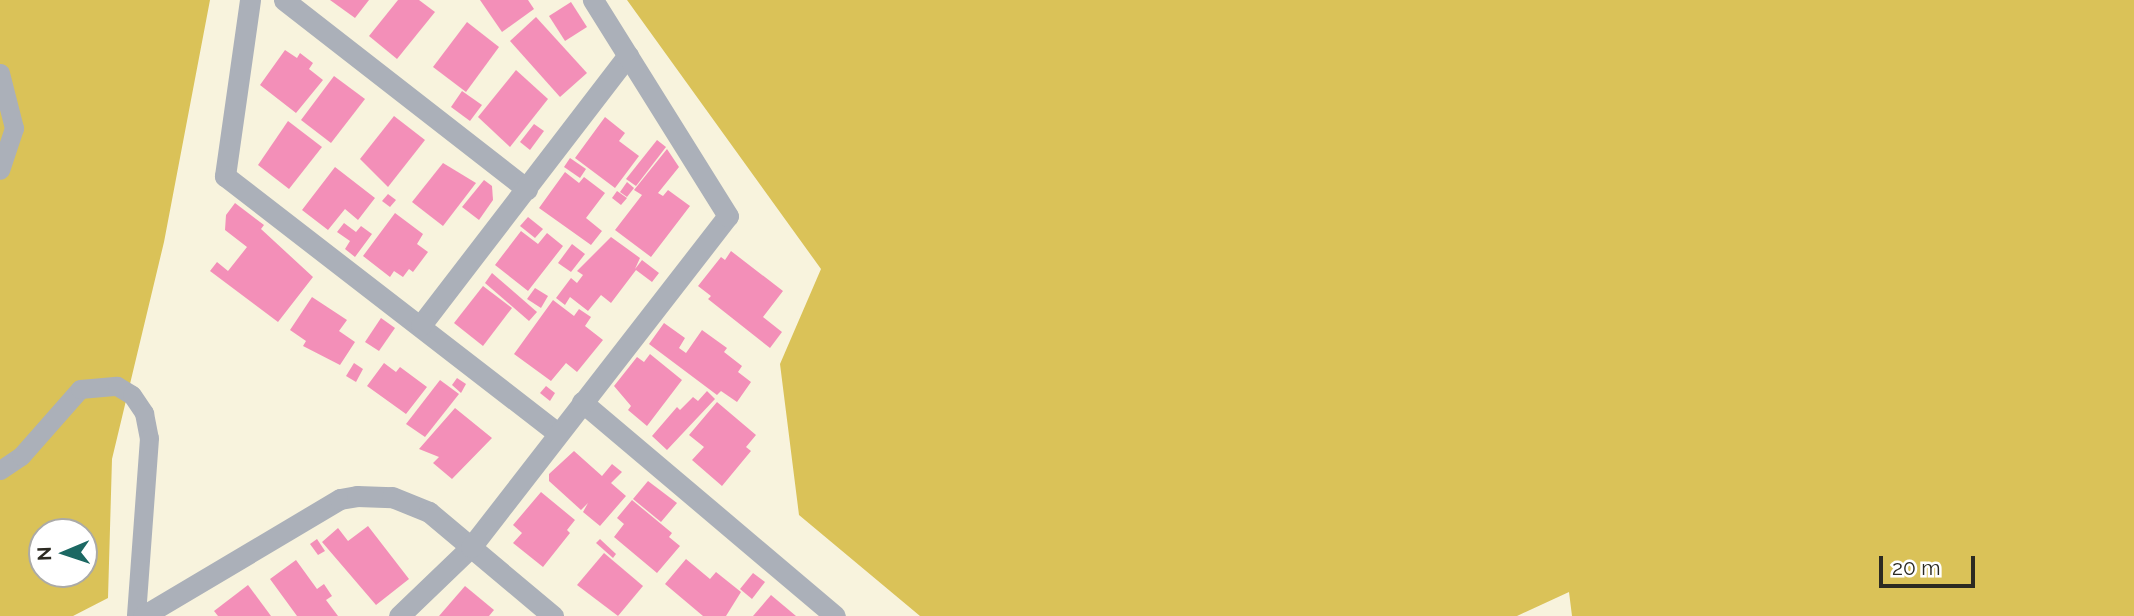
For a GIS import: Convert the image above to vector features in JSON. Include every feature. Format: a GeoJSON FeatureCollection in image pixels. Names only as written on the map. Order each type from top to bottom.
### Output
{"type":"FeatureCollection","features":[{"type":"Feature","properties":{"kind":"street"},"geometry":{"type":"LineString","coordinates":[[250,0],[225,176],[558,433]]}},
{"type":"Feature","properties":{"kind":"street"},"geometry":{"type":"LineString","coordinates":[[284,0],[527,189]]}},
{"type":"Feature","properties":{"kind":"street"},"geometry":{"type":"LineString","coordinates":[[399,616],[471,547],[729,216],[593,0]]}},
{"type":"Feature","properties":{"kind":"street"},"geometry":{"type":"LineString","coordinates":[[421,325],[628,55]]}},
{"type":"Feature","properties":{"kind":"street"},"geometry":{"type":"LineString","coordinates":[[582,402],[835,616]]}},
{"type":"Feature","properties":{"kind":"street"},"geometry":{"type":"LineString","coordinates":[[143,616],[341,499],[375,496],[408,503],[429,512],[552,616]]}},
{"type":"Feature","properties":{"kind":"lane"},"geometry":{"type":"LineString","coordinates":[[0,73],[14,128],[0,170]]}},
{"type":"Feature","properties":{"kind":"lane"},"geometry":{"type":"LineString","coordinates":[[0,470],[21,456],[80,389],[117,386],[132,395],[144,413],[149,438],[136,616]]}},
{"type":"Feature","properties":{"kind":"shaded area"},"geometry":{"type":"Polygon","coordinates":[[[0,0],[210,0],[164,242],[112,459],[108,598],[73,616],[0,616],[0,0]]]}},
{"type":"Feature","properties":{"kind":"shaded area"},"geometry":{"type":"Polygon","coordinates":[[[627,0],[2134,0],[2134,616],[1572,616],[1569,592],[1517,616],[920,616],[799,515],[780,364],[821,269],[627,0]]]}},
{"type":"Feature","properties":{"kind":"building"},"geometry":{"type":"Polygon","coordinates":[[[330,0],[369,0],[355,18],[330,0]]]}},
{"type":"Feature","properties":{"kind":"building"},"geometry":{"type":"Polygon","coordinates":[[[398,0],[419,0],[435,12],[397,59],[369,36],[398,0]]]}},
{"type":"Feature","properties":{"kind":"building"},"geometry":{"type":"Polygon","coordinates":[[[480,0],[528,0],[534,9],[502,32],[480,0]]]}},
{"type":"Feature","properties":{"kind":"building"},"geometry":{"type":"Polygon","coordinates":[[[571,2],[587,27],[565,41],[549,16],[571,2]]]}},
{"type":"Feature","properties":{"kind":"building"},"geometry":{"type":"Polygon","coordinates":[[[536,17],[587,73],[560,97],[510,41],[536,17]]]}},
{"type":"Feature","properties":{"kind":"building"},"geometry":{"type":"Polygon","coordinates":[[[467,22],[499,47],[466,92],[433,67],[467,22]]]}},
{"type":"Feature","properties":{"kind":"building"},"geometry":{"type":"Polygon","coordinates":[[[285,50],[297,58],[300,53],[313,63],[309,69],[323,80],[296,113],[260,85],[285,50]]]}},
{"type":"Feature","properties":{"kind":"building"},"geometry":{"type":"Polygon","coordinates":[[[516,70],[548,99],[510,147],[478,117],[516,70]]]}},
{"type":"Feature","properties":{"kind":"building"},"geometry":{"type":"Polygon","coordinates":[[[334,76],[365,99],[331,143],[301,120],[334,76]]]}},
{"type":"Feature","properties":{"kind":"building"},"geometry":{"type":"Polygon","coordinates":[[[462,91],[482,105],[470,121],[451,107],[462,91]]]}},
{"type":"Feature","properties":{"kind":"building"},"geometry":{"type":"Polygon","coordinates":[[[394,116],[425,140],[388,187],[360,159],[394,116]]]}},
{"type":"Feature","properties":{"kind":"building"},"geometry":{"type":"Polygon","coordinates":[[[605,117],[625,133],[619,141],[639,156],[615,188],[575,158],[605,117]]]}},
{"type":"Feature","properties":{"kind":"building"},"geometry":{"type":"Polygon","coordinates":[[[288,121],[322,147],[289,189],[258,165],[288,121]]]}},
{"type":"Feature","properties":{"kind":"building"},"geometry":{"type":"Polygon","coordinates":[[[534,124],[544,131],[530,150],[520,142],[534,124]]]}},
{"type":"Feature","properties":{"kind":"building"},"geometry":{"type":"Polygon","coordinates":[[[657,140],[666,147],[636,186],[626,179],[657,140]]]}},
{"type":"Feature","properties":{"kind":"building"},"geometry":{"type":"Polygon","coordinates":[[[667,149],[679,167],[658,193],[663,196],[668,190],[690,206],[651,257],[615,230],[642,195],[634,190],[667,149]]]}},
{"type":"Feature","properties":{"kind":"building"},"geometry":{"type":"Polygon","coordinates":[[[570,158],[586,169],[580,178],[564,167],[570,158]]]}},
{"type":"Feature","properties":{"kind":"building"},"geometry":{"type":"Polygon","coordinates":[[[443,163],[476,183],[443,226],[412,202],[443,163]]]}},
{"type":"Feature","properties":{"kind":"building"},"geometry":{"type":"Polygon","coordinates":[[[335,167],[375,198],[358,220],[345,209],[328,230],[302,210],[335,167]]]}},
{"type":"Feature","properties":{"kind":"building"},"geometry":{"type":"Polygon","coordinates":[[[565,172],[579,183],[584,177],[605,193],[586,218],[602,231],[591,245],[539,208],[565,172]]]}},
{"type":"Feature","properties":{"kind":"building"},"geometry":{"type":"Polygon","coordinates":[[[484,180],[492,186],[493,200],[479,220],[462,207],[484,180]]]}},
{"type":"Feature","properties":{"kind":"building"},"geometry":{"type":"Polygon","coordinates":[[[627,182],[634,188],[627,197],[620,192],[627,182]]]}},
{"type":"Feature","properties":{"kind":"building"},"geometry":{"type":"Polygon","coordinates":[[[617,191],[627,198],[621,205],[612,198],[617,191]]]}},
{"type":"Feature","properties":{"kind":"building"},"geometry":{"type":"Polygon","coordinates":[[[388,194],[396,200],[390,207],[382,201],[388,194]]]}},
{"type":"Feature","properties":{"kind":"building"},"geometry":{"type":"Polygon","coordinates":[[[235,203],[264,225],[261,229],[313,277],[278,322],[210,271],[217,262],[228,271],[247,247],[225,230],[226,215],[235,203]]]}},
{"type":"Feature","properties":{"kind":"building"},"geometry":{"type":"Polygon","coordinates":[[[395,213],[423,234],[417,244],[428,252],[413,272],[409,269],[403,277],[394,271],[390,277],[363,256],[395,213]]]}},
{"type":"Feature","properties":{"kind":"building"},"geometry":{"type":"Polygon","coordinates":[[[528,217],[543,229],[535,238],[520,226],[528,217]]]}},
{"type":"Feature","properties":{"kind":"building"},"geometry":{"type":"Polygon","coordinates":[[[344,223],[356,232],[361,226],[372,234],[355,257],[345,249],[350,241],[337,232],[344,223]]]}},
{"type":"Feature","properties":{"kind":"building"},"geometry":{"type":"Polygon","coordinates":[[[521,231],[538,244],[547,233],[563,246],[528,291],[495,265],[521,231]]]}},
{"type":"Feature","properties":{"kind":"building"},"geometry":{"type":"Polygon","coordinates":[[[611,237],[640,258],[635,269],[642,260],[659,273],[652,282],[636,270],[611,303],[601,295],[588,311],[570,297],[565,305],[556,298],[571,278],[577,283],[583,275],[577,271],[611,237]]]}},
{"type":"Feature","properties":{"kind":"building"},"geometry":{"type":"Polygon","coordinates":[[[572,244],[585,254],[571,272],[558,263],[572,244]]]}},
{"type":"Feature","properties":{"kind":"building"},"geometry":{"type":"Polygon","coordinates":[[[731,251],[783,291],[763,317],[782,332],[770,348],[708,299],[711,296],[698,286],[721,257],[725,260],[731,251]]]}},
{"type":"Feature","properties":{"kind":"building"},"geometry":{"type":"Polygon","coordinates":[[[492,273],[537,312],[529,321],[485,283],[492,273]]]}},
{"type":"Feature","properties":{"kind":"building"},"geometry":{"type":"Polygon","coordinates":[[[483,286],[512,308],[483,346],[454,323],[483,286]]]}},
{"type":"Feature","properties":{"kind":"building"},"geometry":{"type":"Polygon","coordinates":[[[535,288],[548,296],[541,308],[527,299],[535,288]]]}},
{"type":"Feature","properties":{"kind":"building"},"geometry":{"type":"Polygon","coordinates":[[[312,297],[347,320],[339,331],[355,342],[340,365],[303,346],[306,341],[290,330],[312,297]]]}},
{"type":"Feature","properties":{"kind":"building"},"geometry":{"type":"Polygon","coordinates":[[[553,300],[574,316],[579,309],[591,317],[585,326],[603,340],[577,372],[566,363],[551,381],[514,354],[553,300]]]}},
{"type":"Feature","properties":{"kind":"building"},"geometry":{"type":"Polygon","coordinates":[[[381,318],[395,328],[379,351],[365,342],[381,318]]]}},
{"type":"Feature","properties":{"kind":"building"},"geometry":{"type":"Polygon","coordinates":[[[664,323],[685,338],[679,348],[686,353],[702,330],[727,348],[724,352],[742,366],[738,372],[751,382],[737,402],[721,391],[717,395],[649,344],[664,323]]]}},
{"type":"Feature","properties":{"kind":"building"},"geometry":{"type":"Polygon","coordinates":[[[650,354],[682,380],[647,426],[628,410],[631,406],[614,386],[637,357],[644,362],[650,354]]]}},
{"type":"Feature","properties":{"kind":"building"},"geometry":{"type":"Polygon","coordinates":[[[354,363],[363,369],[356,382],[346,376],[354,363]]]}},
{"type":"Feature","properties":{"kind":"building"},"geometry":{"type":"Polygon","coordinates":[[[384,363],[396,372],[400,367],[427,387],[406,414],[367,386],[384,363]]]}},
{"type":"Feature","properties":{"kind":"building"},"geometry":{"type":"Polygon","coordinates":[[[457,378],[466,384],[461,393],[452,385],[457,378]]]}},
{"type":"Feature","properties":{"kind":"building"},"geometry":{"type":"Polygon","coordinates":[[[440,380],[459,394],[425,437],[406,424],[440,380]]]}},
{"type":"Feature","properties":{"kind":"building"},"geometry":{"type":"Polygon","coordinates":[[[546,386],[555,393],[550,401],[540,393],[546,386]]]}},
{"type":"Feature","properties":{"kind":"building"},"geometry":{"type":"Polygon","coordinates":[[[707,391],[715,399],[667,450],[652,436],[677,407],[680,410],[693,397],[698,401],[707,391]]]}},
{"type":"Feature","properties":{"kind":"building"},"geometry":{"type":"Polygon","coordinates":[[[717,402],[756,435],[746,447],[751,451],[722,486],[692,460],[704,447],[689,435],[717,402]]]}},
{"type":"Feature","properties":{"kind":"building"},"geometry":{"type":"Polygon","coordinates":[[[455,408],[492,438],[452,479],[433,463],[439,457],[419,449],[455,408]]]}},
{"type":"Feature","properties":{"kind":"building"},"geometry":{"type":"Polygon","coordinates":[[[574,451],[602,476],[612,464],[622,472],[611,483],[626,496],[600,526],[583,512],[588,503],[581,510],[549,481],[549,474],[574,451]]]}},
{"type":"Feature","properties":{"kind":"building"},"geometry":{"type":"Polygon","coordinates":[[[648,481],[677,503],[661,522],[633,499],[648,481]]]}},
{"type":"Feature","properties":{"kind":"building"},"geometry":{"type":"Polygon","coordinates":[[[541,492],[575,520],[567,530],[570,533],[543,567],[513,543],[522,533],[513,525],[541,492]]]}},
{"type":"Feature","properties":{"kind":"building"},"geometry":{"type":"Polygon","coordinates":[[[632,500],[672,533],[669,537],[680,546],[657,573],[614,537],[624,524],[617,518],[632,500]]]}},
{"type":"Feature","properties":{"kind":"building"},"geometry":{"type":"Polygon","coordinates":[[[368,526],[409,579],[376,605],[322,542],[338,528],[348,541],[368,526]]]}},
{"type":"Feature","properties":{"kind":"building"},"geometry":{"type":"Polygon","coordinates":[[[317,539],[325,551],[318,555],[310,544],[317,539]]]}},
{"type":"Feature","properties":{"kind":"building"},"geometry":{"type":"Polygon","coordinates":[[[600,539],[616,554],[613,558],[596,543],[600,539]]]}},
{"type":"Feature","properties":{"kind":"building"},"geometry":{"type":"Polygon","coordinates":[[[604,553],[643,586],[618,616],[577,585],[604,553]]]}},
{"type":"Feature","properties":{"kind":"building"},"geometry":{"type":"Polygon","coordinates":[[[686,559],[710,579],[716,572],[741,592],[726,616],[703,616],[665,584],[686,559]]]}},
{"type":"Feature","properties":{"kind":"building"},"geometry":{"type":"Polygon","coordinates":[[[296,560],[317,589],[324,584],[332,596],[326,600],[338,616],[297,616],[270,579],[296,560]]]}},
{"type":"Feature","properties":{"kind":"building"},"geometry":{"type":"Polygon","coordinates":[[[753,573],[765,582],[752,599],[740,589],[753,573]]]}},
{"type":"Feature","properties":{"kind":"building"},"geometry":{"type":"Polygon","coordinates":[[[248,585],[271,616],[218,616],[214,611],[248,585]]]}},
{"type":"Feature","properties":{"kind":"building"},"geometry":{"type":"Polygon","coordinates":[[[465,586],[494,610],[489,616],[439,616],[465,586]]]}},
{"type":"Feature","properties":{"kind":"building"},"geometry":{"type":"Polygon","coordinates":[[[771,595],[796,616],[753,616],[771,595]]]}}]}
